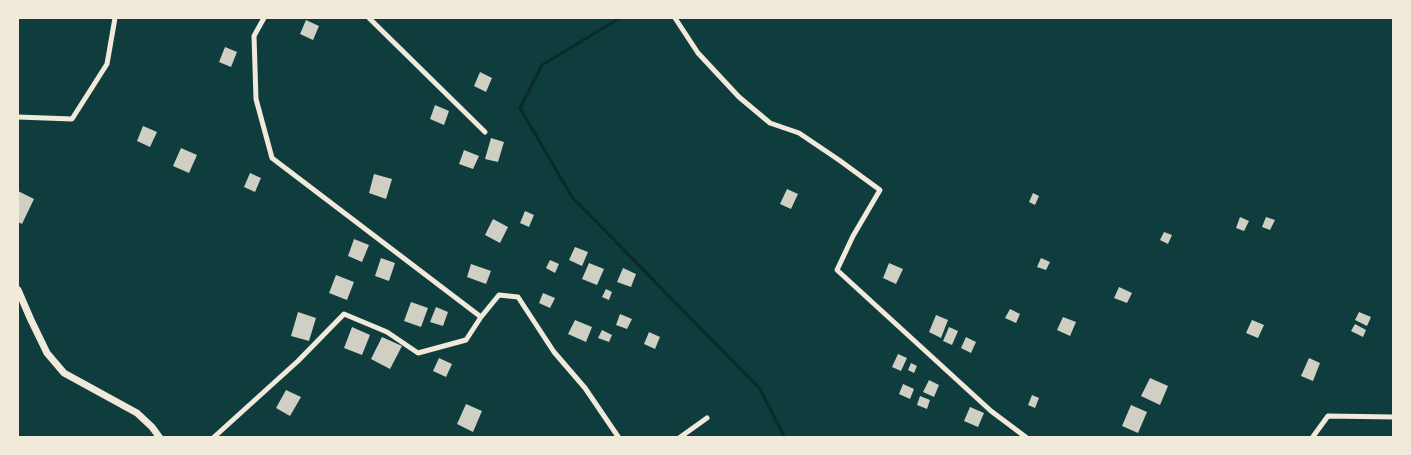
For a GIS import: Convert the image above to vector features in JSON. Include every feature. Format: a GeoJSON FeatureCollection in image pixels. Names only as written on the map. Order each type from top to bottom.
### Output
{"type":"FeatureCollection","features":[{"type":"Feature","properties":{"kind":"street"},"geometry":{"type":"LineString","coordinates":[[18,116],[72,119],[107,64],[116,18]]}},
{"type":"Feature","properties":{"kind":"street"},"geometry":{"type":"LineString","coordinates":[[264,18],[254,36],[256,99],[272,158],[481,317]]}},
{"type":"Feature","properties":{"kind":"street"},"geometry":{"type":"LineString","coordinates":[[369,18],[485,132]]}},
{"type":"Feature","properties":{"kind":"street"},"geometry":{"type":"LineString","coordinates":[[675,18],[698,52],[739,97],[770,123],[799,133],[880,190],[853,236],[837,270],[991,411],[1027,438]]}},
{"type":"Feature","properties":{"kind":"street"},"geometry":{"type":"LineString","coordinates":[[18,294],[48,353],[64,374],[137,413],[152,427],[160,438]]}},
{"type":"Feature","properties":{"kind":"street"},"geometry":{"type":"LineString","coordinates":[[212,438],[298,362],[344,314],[387,332],[418,352],[466,340],[481,317],[499,295],[518,297],[554,352],[585,388],[619,438]]}},
{"type":"Feature","properties":{"kind":"street"},"geometry":{"type":"LineString","coordinates":[[1312,438],[1328,416],[1394,417]]}},
{"type":"Feature","properties":{"kind":"street"},"geometry":{"type":"LineString","coordinates":[[679,438],[707,418]]}},
{"type":"Feature","properties":{"kind":"building"},"geometry":{"type":"Polygon","coordinates":[[[306,20],[319,26],[313,40],[300,34],[306,20]]]}},
{"type":"Feature","properties":{"kind":"building"},"geometry":{"type":"Polygon","coordinates":[[[225,47],[237,52],[231,67],[219,62],[225,47]]]}},
{"type":"Feature","properties":{"kind":"building"},"geometry":{"type":"Polygon","coordinates":[[[480,72],[492,78],[486,92],[474,86],[480,72]]]}},
{"type":"Feature","properties":{"kind":"building"},"geometry":{"type":"Polygon","coordinates":[[[435,105],[449,111],[444,125],[430,119],[435,105]]]}},
{"type":"Feature","properties":{"kind":"building"},"geometry":{"type":"Polygon","coordinates":[[[143,126],[157,132],[150,147],[137,141],[143,126]]]}},
{"type":"Feature","properties":{"kind":"building"},"geometry":{"type":"Polygon","coordinates":[[[491,138],[504,142],[498,162],[485,159],[491,138]]]}},
{"type":"Feature","properties":{"kind":"building"},"geometry":{"type":"Polygon","coordinates":[[[181,148],[197,155],[189,173],[173,166],[181,148]]]}},
{"type":"Feature","properties":{"kind":"building"},"geometry":{"type":"Polygon","coordinates":[[[464,150],[479,156],[473,169],[459,164],[464,150]]]}},
{"type":"Feature","properties":{"kind":"building"},"geometry":{"type":"Polygon","coordinates":[[[250,173],[261,178],[255,192],[244,187],[250,173]]]}},
{"type":"Feature","properties":{"kind":"building"},"geometry":{"type":"Polygon","coordinates":[[[374,174],[392,179],[386,199],[369,193],[374,174]]]}},
{"type":"Feature","properties":{"kind":"building"},"geometry":{"type":"Polygon","coordinates":[[[787,189],[798,194],[791,209],[780,204],[787,189]]]}},
{"type":"Feature","properties":{"kind":"building"},"geometry":{"type":"Polygon","coordinates":[[[18,191],[34,199],[22,224],[18,222],[18,191]]]}},
{"type":"Feature","properties":{"kind":"building"},"geometry":{"type":"Polygon","coordinates":[[[1033,193],[1039,196],[1035,205],[1029,202],[1033,193]]]}},
{"type":"Feature","properties":{"kind":"building"},"geometry":{"type":"Polygon","coordinates":[[[525,211],[534,215],[529,227],[520,223],[525,211]]]}},
{"type":"Feature","properties":{"kind":"building"},"geometry":{"type":"Polygon","coordinates":[[[1240,217],[1249,221],[1244,231],[1236,228],[1240,217]]]}},
{"type":"Feature","properties":{"kind":"building"},"geometry":{"type":"Polygon","coordinates":[[[1266,217],[1275,220],[1270,230],[1262,227],[1266,217]]]}},
{"type":"Feature","properties":{"kind":"building"},"geometry":{"type":"Polygon","coordinates":[[[493,219],[508,227],[500,243],[485,235],[493,219]]]}},
{"type":"Feature","properties":{"kind":"building"},"geometry":{"type":"Polygon","coordinates":[[[1164,232],[1172,235],[1168,244],[1160,240],[1164,232]]]}},
{"type":"Feature","properties":{"kind":"building"},"geometry":{"type":"Polygon","coordinates":[[[354,239],[369,245],[362,262],[348,256],[354,239]]]}},
{"type":"Feature","properties":{"kind":"building"},"geometry":{"type":"Polygon","coordinates":[[[575,247],[588,252],[582,266],[569,260],[575,247]]]}},
{"type":"Feature","properties":{"kind":"building"},"geometry":{"type":"Polygon","coordinates":[[[381,258],[395,263],[389,281],[375,276],[381,258]]]}},
{"type":"Feature","properties":{"kind":"building"},"geometry":{"type":"Polygon","coordinates":[[[1041,258],[1050,262],[1046,270],[1037,267],[1041,258]]]}},
{"type":"Feature","properties":{"kind":"building"},"geometry":{"type":"Polygon","coordinates":[[[550,260],[559,264],[555,273],[546,268],[550,260]]]}},
{"type":"Feature","properties":{"kind":"building"},"geometry":{"type":"Polygon","coordinates":[[[589,263],[604,269],[597,285],[582,279],[589,263]]]}},
{"type":"Feature","properties":{"kind":"building"},"geometry":{"type":"Polygon","coordinates":[[[889,263],[903,269],[896,284],[883,278],[889,263]]]}},
{"type":"Feature","properties":{"kind":"building"},"geometry":{"type":"Polygon","coordinates":[[[471,264],[491,271],[486,284],[467,277],[471,264]]]}},
{"type":"Feature","properties":{"kind":"building"},"geometry":{"type":"Polygon","coordinates":[[[623,268],[636,274],[631,287],[617,282],[623,268]]]}},
{"type":"Feature","properties":{"kind":"building"},"geometry":{"type":"Polygon","coordinates":[[[336,275],[354,282],[347,300],[329,293],[336,275]]]}},
{"type":"Feature","properties":{"kind":"building"},"geometry":{"type":"Polygon","coordinates":[[[1119,287],[1132,293],[1127,303],[1114,298],[1119,287]]]}},
{"type":"Feature","properties":{"kind":"building"},"geometry":{"type":"Polygon","coordinates":[[[606,289],[612,292],[609,300],[602,297],[606,289]]]}},
{"type":"Feature","properties":{"kind":"building"},"geometry":{"type":"Polygon","coordinates":[[[543,293],[555,298],[550,308],[539,303],[543,293]]]}},
{"type":"Feature","properties":{"kind":"building"},"geometry":{"type":"Polygon","coordinates":[[[411,302],[428,308],[421,327],[404,321],[411,302]]]}},
{"type":"Feature","properties":{"kind":"building"},"geometry":{"type":"Polygon","coordinates":[[[436,307],[448,312],[443,326],[430,322],[436,307]]]}},
{"type":"Feature","properties":{"kind":"building"},"geometry":{"type":"Polygon","coordinates":[[[1010,309],[1020,314],[1016,323],[1005,318],[1010,309]]]}},
{"type":"Feature","properties":{"kind":"building"},"geometry":{"type":"Polygon","coordinates":[[[298,312],[316,318],[309,341],[291,336],[298,312]]]}},
{"type":"Feature","properties":{"kind":"building"},"geometry":{"type":"Polygon","coordinates":[[[1359,312],[1371,317],[1367,326],[1355,320],[1359,312]]]}},
{"type":"Feature","properties":{"kind":"building"},"geometry":{"type":"Polygon","coordinates":[[[620,314],[632,319],[627,329],[616,325],[620,314]]]}},
{"type":"Feature","properties":{"kind":"building"},"geometry":{"type":"Polygon","coordinates":[[[936,315],[948,320],[941,338],[929,332],[936,315]]]}},
{"type":"Feature","properties":{"kind":"building"},"geometry":{"type":"Polygon","coordinates":[[[1063,317],[1076,322],[1070,336],[1057,330],[1063,317]]]}},
{"type":"Feature","properties":{"kind":"building"},"geometry":{"type":"Polygon","coordinates":[[[575,320],[592,327],[586,342],[568,334],[575,320]]]}},
{"type":"Feature","properties":{"kind":"building"},"geometry":{"type":"Polygon","coordinates":[[[1252,320],[1264,325],[1258,338],[1246,333],[1252,320]]]}},
{"type":"Feature","properties":{"kind":"building"},"geometry":{"type":"Polygon","coordinates":[[[1355,324],[1366,330],[1363,337],[1351,331],[1355,324]]]}},
{"type":"Feature","properties":{"kind":"building"},"geometry":{"type":"Polygon","coordinates":[[[352,327],[370,335],[362,355],[344,348],[352,327]]]}},
{"type":"Feature","properties":{"kind":"building"},"geometry":{"type":"Polygon","coordinates":[[[949,327],[958,331],[952,345],[943,341],[949,327]]]}},
{"type":"Feature","properties":{"kind":"building"},"geometry":{"type":"Polygon","coordinates":[[[602,330],[612,335],[609,342],[598,338],[602,330]]]}},
{"type":"Feature","properties":{"kind":"building"},"geometry":{"type":"Polygon","coordinates":[[[649,332],[660,337],[655,349],[644,344],[649,332]]]}},
{"type":"Feature","properties":{"kind":"building"},"geometry":{"type":"Polygon","coordinates":[[[382,337],[402,346],[390,369],[371,359],[382,337]]]}},
{"type":"Feature","properties":{"kind":"building"},"geometry":{"type":"Polygon","coordinates":[[[966,337],[976,342],[971,353],[961,348],[966,337]]]}},
{"type":"Feature","properties":{"kind":"building"},"geometry":{"type":"Polygon","coordinates":[[[898,354],[907,358],[901,371],[892,367],[898,354]]]}},
{"type":"Feature","properties":{"kind":"building"},"geometry":{"type":"Polygon","coordinates":[[[439,358],[452,364],[446,377],[433,371],[439,358]]]}},
{"type":"Feature","properties":{"kind":"building"},"geometry":{"type":"Polygon","coordinates":[[[1309,358],[1320,363],[1313,381],[1301,376],[1309,358]]]}},
{"type":"Feature","properties":{"kind":"building"},"geometry":{"type":"Polygon","coordinates":[[[911,363],[917,366],[914,373],[908,370],[911,363]]]}},
{"type":"Feature","properties":{"kind":"building"},"geometry":{"type":"Polygon","coordinates":[[[1150,378],[1168,386],[1160,405],[1141,396],[1150,378]]]}},
{"type":"Feature","properties":{"kind":"building"},"geometry":{"type":"Polygon","coordinates":[[[929,380],[939,385],[934,397],[923,392],[929,380]]]}},
{"type":"Feature","properties":{"kind":"building"},"geometry":{"type":"Polygon","coordinates":[[[903,384],[914,389],[910,399],[899,394],[903,384]]]}},
{"type":"Feature","properties":{"kind":"building"},"geometry":{"type":"Polygon","coordinates":[[[286,390],[301,397],[290,416],[276,408],[286,390]]]}},
{"type":"Feature","properties":{"kind":"building"},"geometry":{"type":"Polygon","coordinates":[[[1032,395],[1039,398],[1035,408],[1028,405],[1032,395]]]}},
{"type":"Feature","properties":{"kind":"building"},"geometry":{"type":"Polygon","coordinates":[[[920,396],[930,400],[927,409],[917,405],[920,396]]]}},
{"type":"Feature","properties":{"kind":"building"},"geometry":{"type":"Polygon","coordinates":[[[466,404],[482,411],[473,432],[457,424],[466,404]]]}},
{"type":"Feature","properties":{"kind":"building"},"geometry":{"type":"Polygon","coordinates":[[[1131,405],[1147,412],[1138,433],[1122,426],[1131,405]]]}},
{"type":"Feature","properties":{"kind":"building"},"geometry":{"type":"Polygon","coordinates":[[[970,407],[984,413],[978,427],[964,421],[970,407]]]}},
{"type":"Feature","properties":{"kind":"waterway"},"geometry":{"type":"LineString","coordinates":[[620,18],[542,65],[520,108],[572,197],[760,389],[785,438]]}}]}
